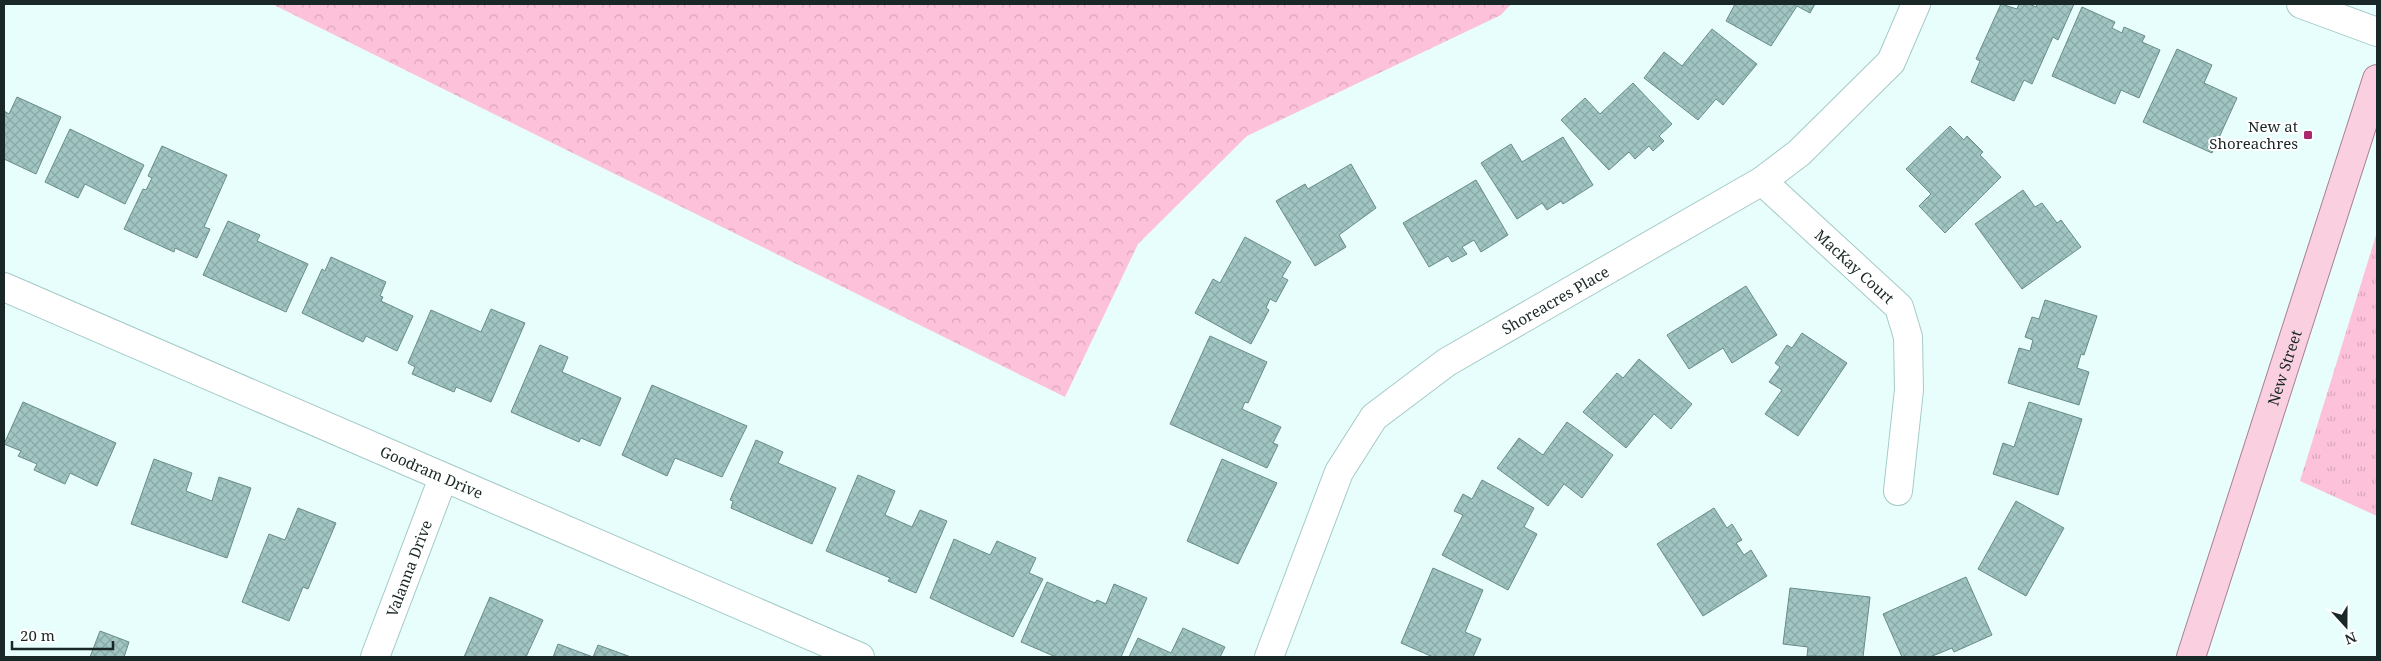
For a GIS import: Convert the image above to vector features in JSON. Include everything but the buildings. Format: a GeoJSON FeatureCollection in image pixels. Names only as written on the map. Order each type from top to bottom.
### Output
{"type":"FeatureCollection","features":[{"type":"Feature","properties":{"kind":"main road","name":"New Street"},"geometry":{"type":"LineString","coordinates":[[2191,657],[2377,79]]}},
{"type":"Feature","properties":{"kind":"street","name":"Shoreacres Place"},"geometry":{"type":"LineString","coordinates":[[1269,657],[1339,472],[1374,417],[1447,362],[1762,181],[1799,153],[1891,62],[1916,4]]}},
{"type":"Feature","properties":{"kind":"street"},"geometry":{"type":"LineString","coordinates":[[2301,4],[2377,32]]}},
{"type":"Feature","properties":{"kind":"street","name":"MacKay Court"},"geometry":{"type":"LineString","coordinates":[[1762,181],[1900,307],[1908,338],[1909,390],[1898,491]]}},
{"type":"Feature","properties":{"kind":"street","name":"Goodram Drive"},"geometry":{"type":"LineString","coordinates":[[4,288],[860,657]]}},
{"type":"Feature","properties":{"kind":"street","name":"Valanna Drive"},"geometry":{"type":"LineString","coordinates":[[375,657],[443,478]]}},
{"type":"Feature","properties":{"kind":"green space"},"geometry":{"type":"Polygon","coordinates":[[[272,4],[1511,4],[1501,15],[1247,136],[1138,244],[1065,397],[272,4]]]}},
{"type":"Feature","properties":{"kind":"green space"},"geometry":{"type":"Polygon","coordinates":[[[2377,232],[2377,516],[2300,481],[2377,232]]]}},
{"type":"Feature","properties":{"kind":"place","name":"New at Shoreachres"},"geometry":{"type":"Point","coordinates":[2308,135]}}]}
